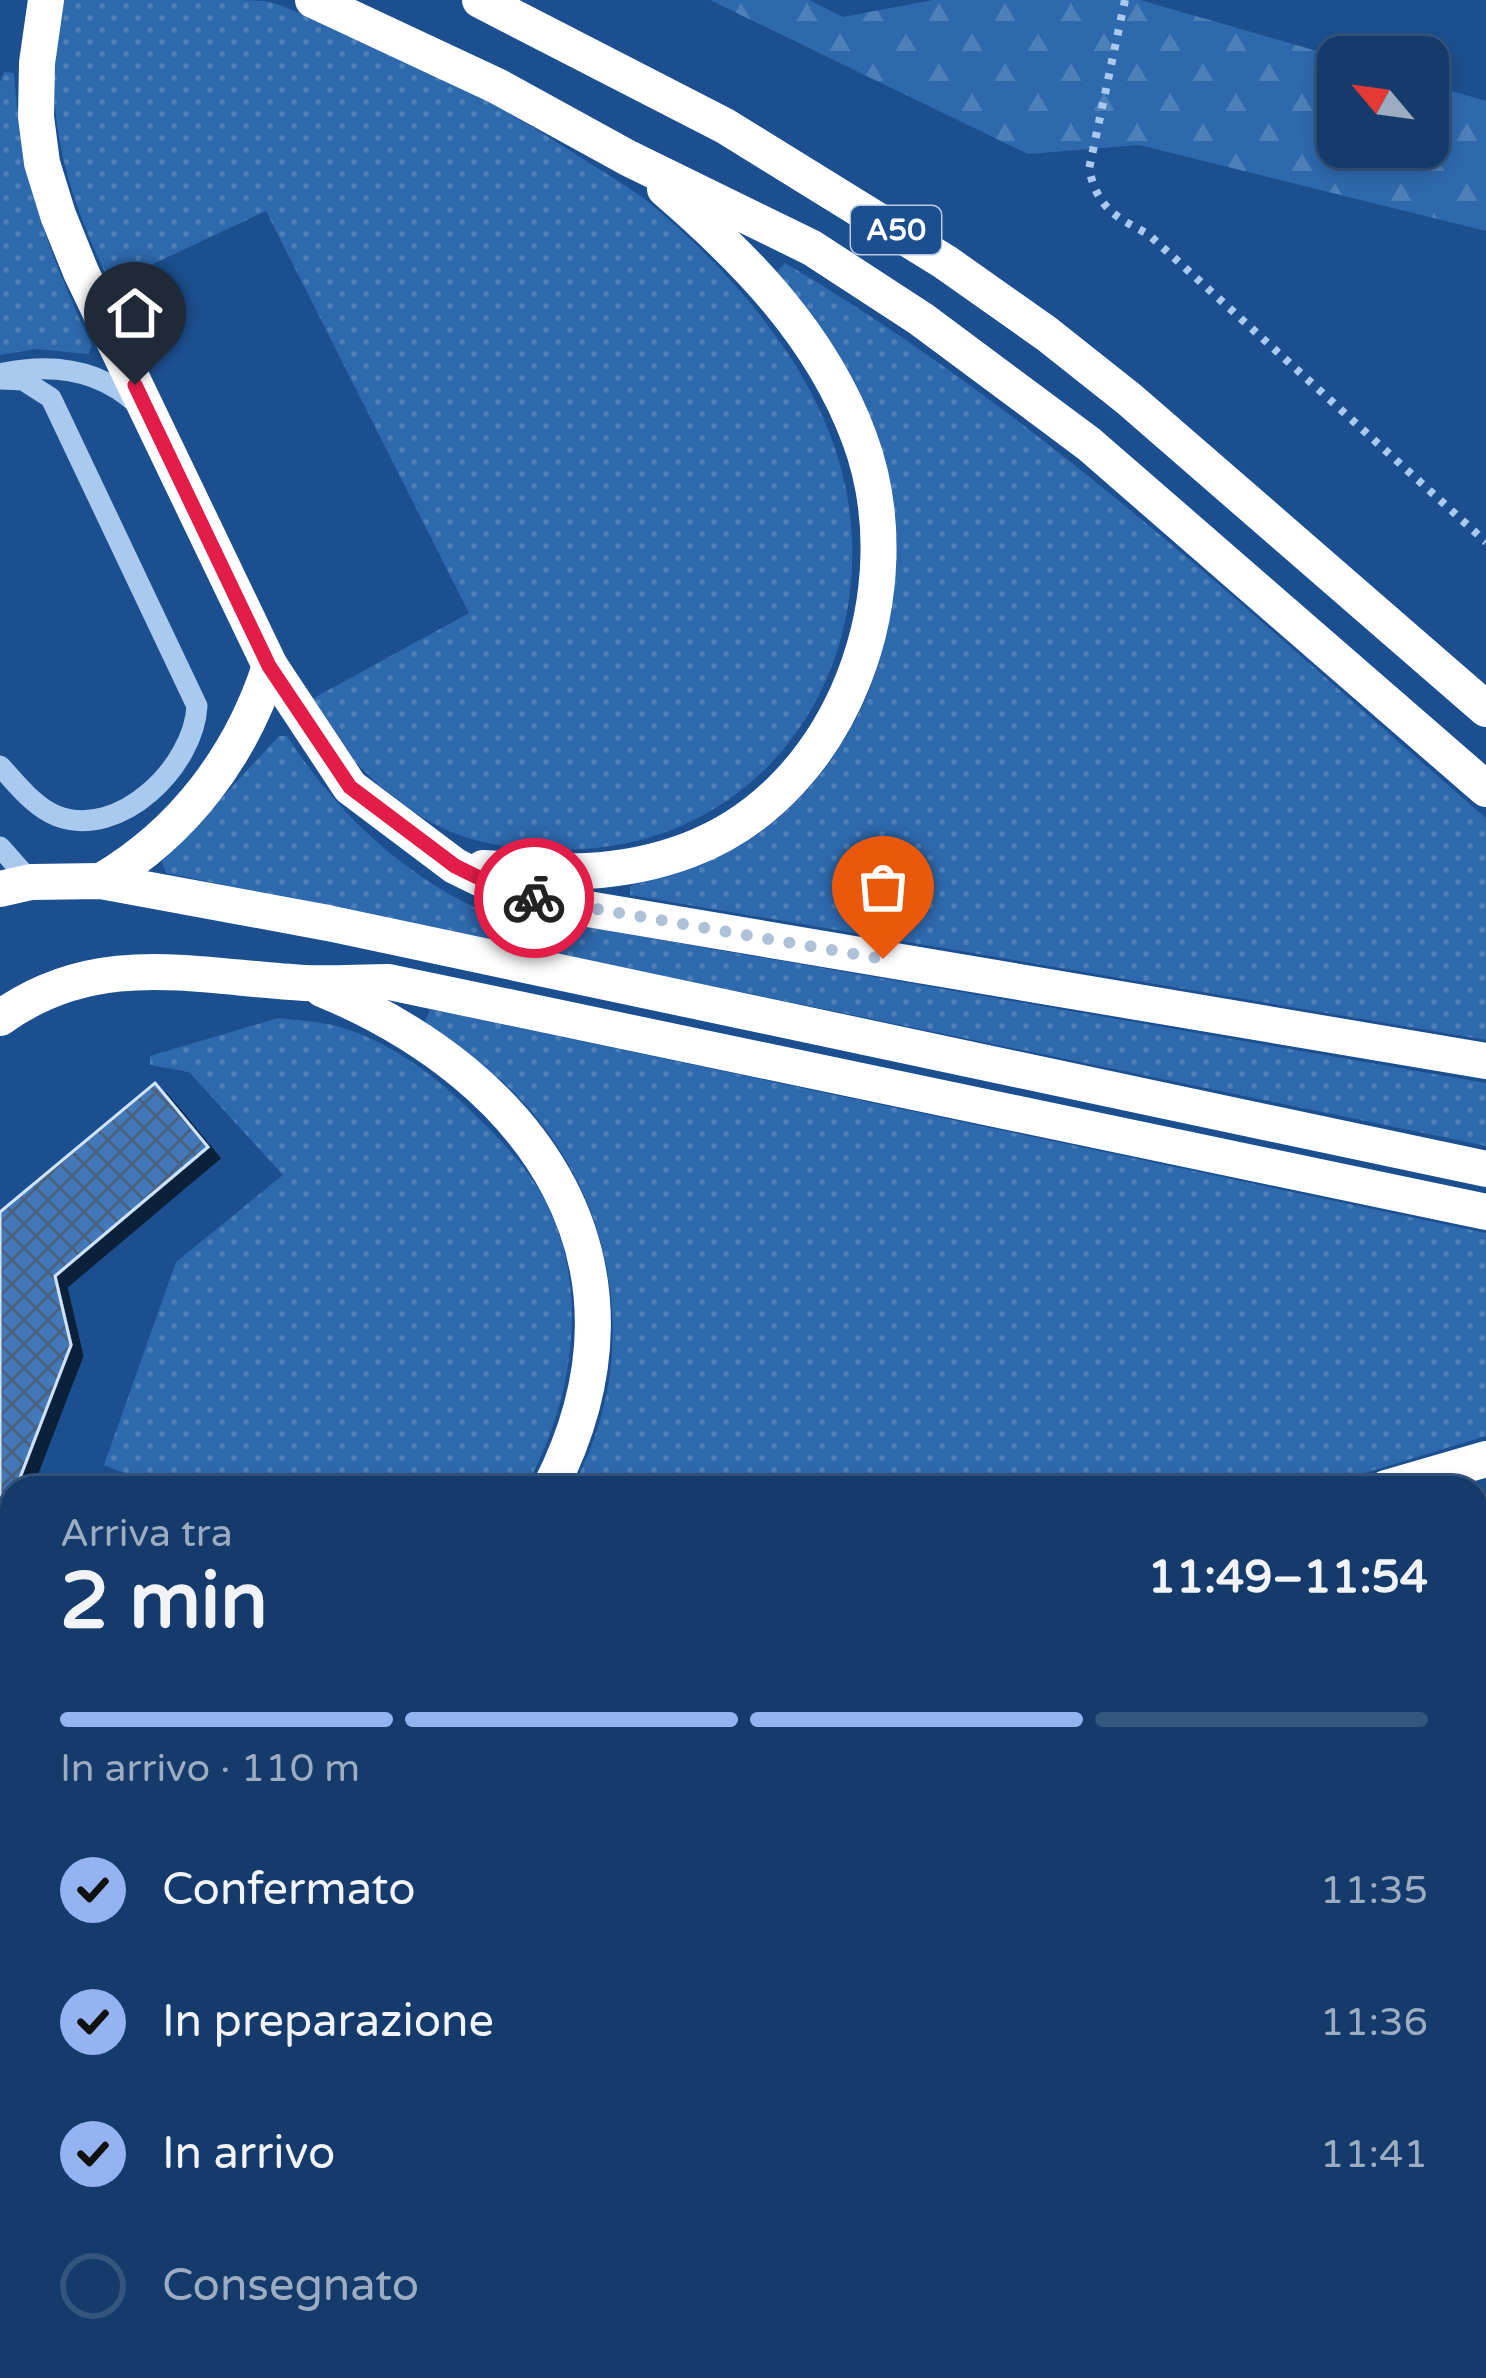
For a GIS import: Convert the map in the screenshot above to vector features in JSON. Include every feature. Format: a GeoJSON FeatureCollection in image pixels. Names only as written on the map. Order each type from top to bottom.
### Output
{"type":"FeatureCollection","features":[{"type":"Feature","properties":{"kind":"highway"},"geometry":{"type":"LineString","coordinates":[[46,0],[37,63],[36,117],[42,163],[81,272],[269,666],[350,787],[455,866],[508,892],[558,904],[1486,1061]]}},
{"type":"Feature","properties":{"kind":"highway"},"geometry":{"type":"LineString","coordinates":[[314,0],[496,86],[628,158],[812,248],[921,319],[1089,445],[1486,789]]}},
{"type":"Feature","properties":{"kind":"highway","name":"A50"},"geometry":{"type":"LineString","coordinates":[[480,0],[725,126],[945,262],[1129,399],[1486,709]]}},
{"type":"Feature","properties":{"kind":"highway"},"geometry":{"type":"LineString","coordinates":[[455,866],[564,874],[610,870],[692,849],[730,828],[789,783],[815,752],[837,718],[869,626],[878,570],[878,520],[872,479],[845,405],[805,334],[746,262],[628,158]]}},
{"type":"Feature","properties":{"kind":"highway"},"geometry":{"type":"LineString","coordinates":[[101,881],[161,841],[203,794],[259,699],[269,666]]}},
{"type":"Feature","properties":{"kind":"highway"},"geometry":{"type":"LineString","coordinates":[[15,885],[101,881],[351,928],[1486,1169]]}},
{"type":"Feature","properties":{"kind":"highway"},"geometry":{"type":"LineString","coordinates":[[0,1018],[29,997],[60,984],[146,970],[308,983],[389,982],[1486,1211]]}},
{"type":"Feature","properties":{"kind":"highway"},"geometry":{"type":"LineString","coordinates":[[308,983],[390,1020],[492,1097],[522,1130],[570,1204],[586,1247],[592,1358],[578,1420],[555,1476]]}},
{"type":"Feature","properties":{"kind":"highway"},"geometry":{"type":"LineString","coordinates":[[1429,1476],[1486,1460]]}},
{"type":"Feature","properties":{"kind":"street"},"geometry":{"type":"LineString","coordinates":[[0,377],[36,368],[79,371],[121,390],[153,422]]}},
{"type":"Feature","properties":{"kind":"street"},"geometry":{"type":"LineString","coordinates":[[0,377],[23,380],[51,398],[197,706],[187,747],[169,770],[147,793],[100,821],[57,816],[38,805],[0,766]]}},
{"type":"Feature","properties":{"kind":"street"},"geometry":{"type":"LineString","coordinates":[[0,847],[15,885]]}},
{"type":"Feature","properties":{"kind":"path"},"geometry":{"type":"LineString","coordinates":[[1125,0],[1089,169],[1095,197],[1120,220],[1148,235],[1486,542]]}},
{"type":"Feature","properties":{"kind":"green space"},"geometry":{"type":"Polygon","coordinates":[[[63,0],[265,1],[350,34],[482,98],[626,186],[683,233],[742,293],[792,360],[830,434],[842,472],[852,540],[848,606],[831,668],[802,724],[762,772],[712,810],[652,837],[547,850],[492,844],[440,827],[394,797],[347,754],[312,699],[469,613],[266,211],[110,284],[80,213],[61,146],[54,77],[63,0]]]}},
{"type":"Feature","properties":{"kind":"green space"},"geometry":{"type":"Polygon","coordinates":[[[710,0],[809,0],[843,17],[933,0],[1140,0],[1317,51],[1317,168],[1449,168],[1449,90],[1486,101],[1486,231],[1139,145],[1028,154],[710,0]]]}},
{"type":"Feature","properties":{"kind":"green space"},"geometry":{"type":"Polygon","coordinates":[[[4,72],[14,73],[30,181],[62,278],[92,346],[88,354],[36,349],[0,355],[0,82],[4,72]]]}},
{"type":"Feature","properties":{"kind":"green space"},"geometry":{"type":"Polygon","coordinates":[[[785,263],[880,322],[1061,454],[1486,818],[1486,1040],[630,895],[630,886],[733,849],[792,806],[841,746],[860,712],[884,640],[889,604],[886,576],[846,390],[826,340],[777,272],[785,263]]]}},
{"type":"Feature","properties":{"kind":"green space"},"geometry":{"type":"Polygon","coordinates":[[[279,736],[287,736],[326,789],[370,836],[420,876],[476,908],[1486,1083],[1486,1146],[166,873],[162,862],[279,736]]]}},
{"type":"Feature","properties":{"kind":"green space"},"geometry":{"type":"Polygon","coordinates":[[[430,1009],[1486,1233],[1486,1436],[1355,1476],[577,1476],[606,1394],[612,1346],[603,1250],[588,1204],[566,1159],[525,1104],[499,1078],[425,1022],[430,1009]]]}},
{"type":"Feature","properties":{"kind":"green space"},"geometry":{"type":"Polygon","coordinates":[[[278,1018],[326,1024],[390,1048],[425,1071],[509,1149],[549,1209],[563,1248],[570,1289],[567,1372],[557,1412],[531,1476],[132,1476],[104,1465],[176,1262],[283,1175],[189,1072],[150,1065],[150,1056],[278,1018]]]}},
{"type":"Feature","properties":{"kind":"building"},"geometry":{"type":"Polygon","coordinates":[[[155,1083],[208,1147],[55,1276],[71,1345],[21,1476],[0,1476],[0,1212],[155,1083]]]}},
{"type":"Feature","properties":{"kind":"way so far"},"geometry":{"type":"LineString","coordinates":[[534,898],[883,959]]}},
{"type":"Feature","properties":{"kind":"route"},"geometry":{"type":"LineString","coordinates":[[135,385],[269,666],[350,787],[455,866],[508,892],[534,898]]}}]}
